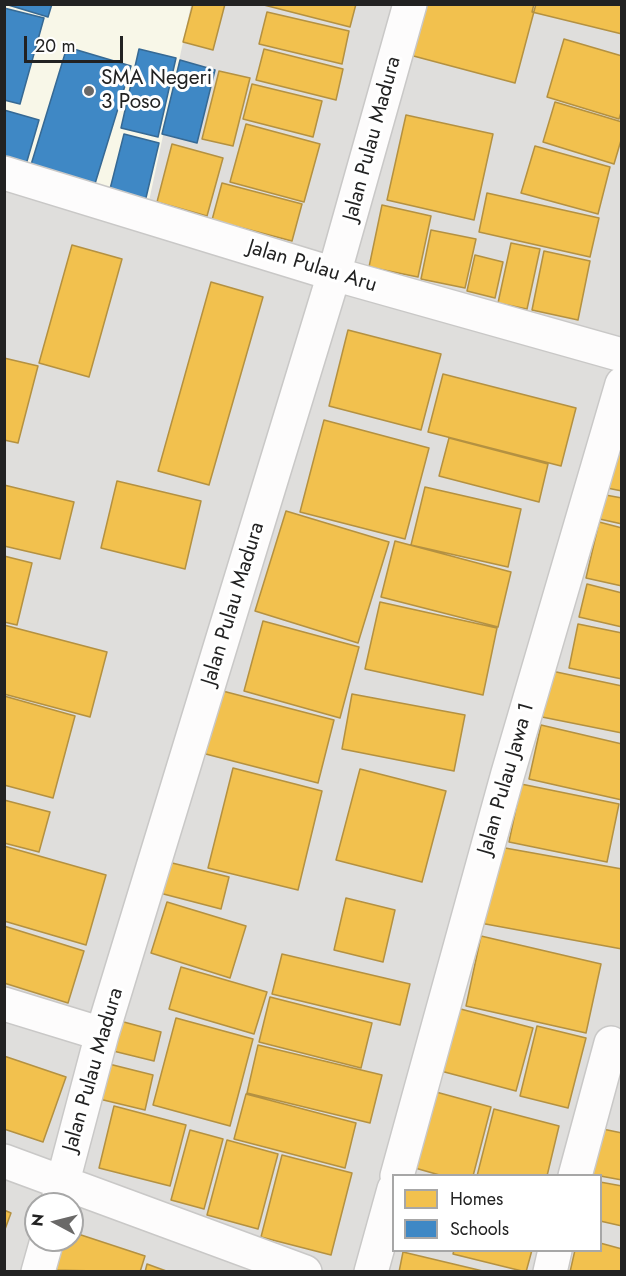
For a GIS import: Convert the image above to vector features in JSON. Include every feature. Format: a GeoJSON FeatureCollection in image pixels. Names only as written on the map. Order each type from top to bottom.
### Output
{"type":"FeatureCollection","features":[{"type":"Feature","properties":{"kind":"street","name":"Jalan Pulau Madura"},"geometry":{"type":"LineString","coordinates":[[60,1192],[102,1034],[334,274],[410,4]]}},
{"type":"Feature","properties":{"kind":"street","name":"Jalan Pulau Aru"},"geometry":{"type":"LineString","coordinates":[[4,173],[334,274],[621,355]]}},
{"type":"Feature","properties":{"kind":"street","name":"Jalan Pulau Jawa 1"},"geometry":{"type":"LineString","coordinates":[[398,1174],[508,773],[621,384]]}},
{"type":"Feature","properties":{"kind":"street"},"geometry":{"type":"LineString","coordinates":[[4,1004],[102,1034]]}},
{"type":"Feature","properties":{"kind":"street"},"geometry":{"type":"LineString","coordinates":[[576,1174],[611,1043]]}},
{"type":"Feature","properties":{"kind":"street"},"geometry":{"type":"LineString","coordinates":[[4,1161],[60,1192]]}},
{"type":"Feature","properties":{"kind":"street"},"geometry":{"type":"LineString","coordinates":[[371,1272],[392,1193]]}},
{"type":"Feature","properties":{"kind":"street"},"geometry":{"type":"LineString","coordinates":[[84,1200],[305,1272]]}},
{"type":"Feature","properties":{"kind":"street"},"geometry":{"type":"LineString","coordinates":[[38,1272],[44,1252]]}},
{"type":"Feature","properties":{"kind":"street"},"geometry":{"type":"LineString","coordinates":[[550,1272],[555,1252]]}},
{"type":"Feature","properties":{"kind":"shaded area","name":"SMA Negeri 3 Poso"},"geometry":{"type":"Polygon","coordinates":[[[4,5],[191,5],[146,215],[5,176],[4,5]]]}},
{"type":"Feature","properties":{"kind":"shaded area"},"geometry":{"type":"Polygon","coordinates":[[[5,5],[621,5],[621,1271],[5,1272],[5,5]]]}},
{"type":"Feature","properties":{"kind":"building: Homes"},"geometry":{"type":"Polygon","coordinates":[[[193,4],[225,4],[213,50],[183,42],[193,4]]]}},
{"type":"Feature","properties":{"kind":"building: Homes"},"geometry":{"type":"Polygon","coordinates":[[[260,4],[356,4],[350,27],[260,4]]]}},
{"type":"Feature","properties":{"kind":"building: Homes"},"geometry":{"type":"Polygon","coordinates":[[[419,4],[536,4],[515,83],[406,54],[419,4]]]}},
{"type":"Feature","properties":{"kind":"building: Homes"},"geometry":{"type":"Polygon","coordinates":[[[534,4],[622,4],[622,34],[532,12],[534,4]]]}},
{"type":"Feature","properties":{"kind":"building: Homes"},"geometry":{"type":"Polygon","coordinates":[[[267,12],[349,31],[342,64],[259,44],[267,12]]]}},
{"type":"Feature","properties":{"kind":"building: Homes"},"geometry":{"type":"Polygon","coordinates":[[[564,39],[622,56],[622,109],[619,119],[547,97],[564,39]]]}},
{"type":"Feature","properties":{"kind":"building: Homes"},"geometry":{"type":"Polygon","coordinates":[[[264,49],[343,69],[336,100],[256,80],[264,49]]]}},
{"type":"Feature","properties":{"kind":"building: Homes"},"geometry":{"type":"Polygon","coordinates":[[[219,71],[250,78],[233,146],[202,139],[219,71]]]}},
{"type":"Feature","properties":{"kind":"building: Homes"},"geometry":{"type":"Polygon","coordinates":[[[252,84],[322,101],[313,137],[243,119],[252,84]]]}},
{"type":"Feature","properties":{"kind":"building: Homes"},"geometry":{"type":"Polygon","coordinates":[[[555,102],[622,122],[622,137],[614,164],[543,142],[555,102]]]}},
{"type":"Feature","properties":{"kind":"building: Homes"},"geometry":{"type":"Polygon","coordinates":[[[406,115],[493,134],[474,220],[387,200],[406,115]]]}},
{"type":"Feature","properties":{"kind":"building: Homes"},"geometry":{"type":"Polygon","coordinates":[[[246,124],[320,144],[304,202],[230,182],[246,124]]]}},
{"type":"Feature","properties":{"kind":"building: Homes"},"geometry":{"type":"Polygon","coordinates":[[[172,144],[223,158],[207,216],[157,202],[172,144]]]}},
{"type":"Feature","properties":{"kind":"building: Homes"},"geometry":{"type":"Polygon","coordinates":[[[535,146],[610,167],[598,214],[521,193],[535,146]]]}},
{"type":"Feature","properties":{"kind":"building: Homes"},"geometry":{"type":"Polygon","coordinates":[[[222,183],[302,204],[292,241],[212,220],[222,183]]]}},
{"type":"Feature","properties":{"kind":"building: Homes"},"geometry":{"type":"Polygon","coordinates":[[[487,193],[599,218],[590,257],[479,232],[487,193]]]}},
{"type":"Feature","properties":{"kind":"building: Homes"},"geometry":{"type":"Polygon","coordinates":[[[382,205],[431,216],[418,277],[369,267],[382,205]]]}},
{"type":"Feature","properties":{"kind":"building: Homes"},"geometry":{"type":"Polygon","coordinates":[[[431,230],[476,239],[465,288],[421,279],[431,230]]]}},
{"type":"Feature","properties":{"kind":"building: Homes"},"geometry":{"type":"Polygon","coordinates":[[[511,243],[540,249],[527,309],[498,303],[511,243]]]}},
{"type":"Feature","properties":{"kind":"building: Homes"},"geometry":{"type":"Polygon","coordinates":[[[72,245],[122,259],[89,377],[39,363],[72,245]]]}},
{"type":"Feature","properties":{"kind":"building: Homes"},"geometry":{"type":"Polygon","coordinates":[[[544,251],[590,261],[578,320],[532,310],[544,251]]]}},
{"type":"Feature","properties":{"kind":"building: Homes"},"geometry":{"type":"Polygon","coordinates":[[[475,255],[503,262],[495,298],[467,291],[475,255]]]}},
{"type":"Feature","properties":{"kind":"building: Homes"},"geometry":{"type":"Polygon","coordinates":[[[211,282],[263,297],[209,485],[158,471],[211,282]]]}},
{"type":"Feature","properties":{"kind":"building: Homes"},"geometry":{"type":"Polygon","coordinates":[[[348,330],[441,354],[421,430],[329,406],[348,330]]]}},
{"type":"Feature","properties":{"kind":"building: Homes"},"geometry":{"type":"Polygon","coordinates":[[[4,358],[38,366],[18,443],[4,440],[4,358]]]}},
{"type":"Feature","properties":{"kind":"building: Homes"},"geometry":{"type":"Polygon","coordinates":[[[443,374],[576,408],[561,466],[428,432],[443,374]]]}},
{"type":"Feature","properties":{"kind":"building: Homes"},"geometry":{"type":"Polygon","coordinates":[[[324,420],[429,448],[405,539],[300,512],[324,420]]]}},
{"type":"Feature","properties":{"kind":"building: Homes"},"geometry":{"type":"Polygon","coordinates":[[[622,423],[622,491],[607,488],[622,423]]]}},
{"type":"Feature","properties":{"kind":"building: Homes"},"geometry":{"type":"Polygon","coordinates":[[[449,438],[548,464],[539,502],[439,476],[449,438]]]}},
{"type":"Feature","properties":{"kind":"building: Homes"},"geometry":{"type":"Polygon","coordinates":[[[117,481],[201,501],[185,569],[101,548],[117,481]]]}},
{"type":"Feature","properties":{"kind":"building: Homes"},"geometry":{"type":"Polygon","coordinates":[[[4,485],[74,502],[60,559],[4,546],[4,485]]]}},
{"type":"Feature","properties":{"kind":"building: Homes"},"geometry":{"type":"Polygon","coordinates":[[[425,487],[521,509],[508,567],[411,545],[425,487]]]}},
{"type":"Feature","properties":{"kind":"building: Homes"},"geometry":{"type":"Polygon","coordinates":[[[600,494],[622,498],[622,524],[595,518],[600,494]]]}},
{"type":"Feature","properties":{"kind":"building: Homes"},"geometry":{"type":"Polygon","coordinates":[[[286,511],[389,542],[358,643],[255,611],[286,511]]]}},
{"type":"Feature","properties":{"kind":"building: Homes"},"geometry":{"type":"Polygon","coordinates":[[[599,522],[622,528],[622,586],[586,578],[599,522]]]}},
{"type":"Feature","properties":{"kind":"building: Homes"},"geometry":{"type":"Polygon","coordinates":[[[395,541],[511,572],[498,627],[381,597],[395,541]]]}},
{"type":"Feature","properties":{"kind":"building: Homes"},"geometry":{"type":"Polygon","coordinates":[[[4,556],[32,563],[17,625],[4,622],[4,556]]]}},
{"type":"Feature","properties":{"kind":"building: Homes"},"geometry":{"type":"Polygon","coordinates":[[[587,584],[622,593],[622,627],[579,617],[587,584]]]}},
{"type":"Feature","properties":{"kind":"building: Homes"},"geometry":{"type":"Polygon","coordinates":[[[380,602],[497,628],[483,695],[365,669],[380,602]]]}},
{"type":"Feature","properties":{"kind":"building: Homes"},"geometry":{"type":"Polygon","coordinates":[[[263,621],[359,647],[340,718],[244,691],[263,621]]]}},
{"type":"Feature","properties":{"kind":"building: Homes"},"geometry":{"type":"Polygon","coordinates":[[[578,624],[622,633],[622,679],[569,668],[578,624]]]}},
{"type":"Feature","properties":{"kind":"building: Homes"},"geometry":{"type":"Polygon","coordinates":[[[4,625],[107,652],[90,717],[4,694],[4,625]]]}},
{"type":"Feature","properties":{"kind":"building: Homes"},"geometry":{"type":"Polygon","coordinates":[[[547,670],[622,686],[622,733],[537,716],[547,670]]]}},
{"type":"Feature","properties":{"kind":"building: Homes"},"geometry":{"type":"Polygon","coordinates":[[[215,689],[334,720],[318,783],[198,752],[215,689]]]}},
{"type":"Feature","properties":{"kind":"building: Homes"},"geometry":{"type":"Polygon","coordinates":[[[352,694],[465,715],[454,771],[342,749],[352,694]]]}},
{"type":"Feature","properties":{"kind":"building: Homes"},"geometry":{"type":"Polygon","coordinates":[[[4,696],[75,716],[53,798],[4,785],[4,696]]]}},
{"type":"Feature","properties":{"kind":"building: Homes"},"geometry":{"type":"Polygon","coordinates":[[[541,725],[622,744],[622,800],[529,779],[541,725]]]}},
{"type":"Feature","properties":{"kind":"building: Homes"},"geometry":{"type":"Polygon","coordinates":[[[233,768],[322,791],[298,890],[208,868],[233,768]]]}},
{"type":"Feature","properties":{"kind":"building: Homes"},"geometry":{"type":"Polygon","coordinates":[[[360,769],[446,791],[422,882],[336,860],[360,769]]]}},
{"type":"Feature","properties":{"kind":"building: Homes"},"geometry":{"type":"Polygon","coordinates":[[[521,784],[619,804],[607,862],[509,842],[521,784]]]}},
{"type":"Feature","properties":{"kind":"building: Homes"},"geometry":{"type":"Polygon","coordinates":[[[4,800],[50,812],[39,852],[4,843],[4,800]]]}},
{"type":"Feature","properties":{"kind":"building: Homes"},"geometry":{"type":"Polygon","coordinates":[[[4,846],[106,875],[86,945],[4,921],[4,846]]]}},
{"type":"Feature","properties":{"kind":"building: Homes"},"geometry":{"type":"Polygon","coordinates":[[[494,846],[622,869],[622,949],[480,923],[494,846]]]}},
{"type":"Feature","properties":{"kind":"building: Homes"},"geometry":{"type":"Polygon","coordinates":[[[160,860],[229,877],[221,909],[152,891],[160,860]]]}},
{"type":"Feature","properties":{"kind":"building: Homes"},"geometry":{"type":"Polygon","coordinates":[[[346,898],[395,910],[383,962],[334,950],[346,898]]]}},
{"type":"Feature","properties":{"kind":"building: Homes"},"geometry":{"type":"Polygon","coordinates":[[[167,902],[246,926],[230,978],[151,953],[167,902]]]}},
{"type":"Feature","properties":{"kind":"building: Homes"},"geometry":{"type":"Polygon","coordinates":[[[4,926],[84,951],[68,1003],[4,983],[4,926]]]}},
{"type":"Feature","properties":{"kind":"building: Homes"},"geometry":{"type":"Polygon","coordinates":[[[481,936],[601,964],[586,1033],[466,1006],[481,936]]]}},
{"type":"Feature","properties":{"kind":"building: Homes"},"geometry":{"type":"Polygon","coordinates":[[[282,954],[410,984],[400,1025],[272,994],[282,954]]]}},
{"type":"Feature","properties":{"kind":"building: Homes"},"geometry":{"type":"Polygon","coordinates":[[[181,967],[267,992],[254,1034],[169,1009],[181,967]]]}},
{"type":"Feature","properties":{"kind":"building: Homes"},"geometry":{"type":"Polygon","coordinates":[[[270,997],[372,1023],[361,1068],[259,1042],[270,997]]]}},
{"type":"Feature","properties":{"kind":"building: Homes"},"geometry":{"type":"Polygon","coordinates":[[[453,1007],[533,1028],[516,1091],[437,1070],[453,1007]]]}},
{"type":"Feature","properties":{"kind":"building: Homes"},"geometry":{"type":"Polygon","coordinates":[[[109,1018],[161,1032],[154,1061],[101,1048],[109,1018]]]}},
{"type":"Feature","properties":{"kind":"building: Homes"},"geometry":{"type":"Polygon","coordinates":[[[176,1018],[253,1039],[230,1126],[153,1105],[176,1018]]]}},
{"type":"Feature","properties":{"kind":"building: Homes"},"geometry":{"type":"Polygon","coordinates":[[[537,1026],[586,1038],[568,1108],[520,1096],[537,1026]]]}},
{"type":"Feature","properties":{"kind":"building: Homes"},"geometry":{"type":"Polygon","coordinates":[[[258,1045],[382,1075],[370,1123],[247,1093],[258,1045]]]}},
{"type":"Feature","properties":{"kind":"building: Homes"},"geometry":{"type":"Polygon","coordinates":[[[4,1056],[66,1077],[43,1142],[4,1129],[4,1056]]]}},
{"type":"Feature","properties":{"kind":"building: Homes"},"geometry":{"type":"Polygon","coordinates":[[[101,1062],[153,1075],[145,1110],[91,1097],[101,1062]]]}},
{"type":"Feature","properties":{"kind":"building: Homes"},"geometry":{"type":"Polygon","coordinates":[[[436,1092],[491,1107],[474,1174],[436,1174],[415,1168],[436,1092]]]}},
{"type":"Feature","properties":{"kind":"building: Homes"},"geometry":{"type":"Polygon","coordinates":[[[246,1094],[356,1123],[345,1168],[234,1139],[246,1094]]]}},
{"type":"Feature","properties":{"kind":"building: Homes"},"geometry":{"type":"Polygon","coordinates":[[[114,1106],[186,1125],[170,1186],[99,1168],[114,1106]]]}},
{"type":"Feature","properties":{"kind":"building: Homes"},"geometry":{"type":"Polygon","coordinates":[[[494,1109],[559,1126],[547,1174],[478,1174],[494,1109]]]}},
{"type":"Feature","properties":{"kind":"building: Homes"},"geometry":{"type":"Polygon","coordinates":[[[593,1127],[622,1133],[622,1180],[602,1176],[602,1174],[584,1173],[593,1127]]]}},
{"type":"Feature","properties":{"kind":"building: Homes"},"geometry":{"type":"Polygon","coordinates":[[[190,1130],[223,1139],[204,1209],[171,1200],[190,1130]]]}},
{"type":"Feature","properties":{"kind":"building: Homes"},"geometry":{"type":"Polygon","coordinates":[[[227,1140],[278,1154],[258,1229],[207,1215],[227,1140]]]}},
{"type":"Feature","properties":{"kind":"building: Homes"},"geometry":{"type":"Polygon","coordinates":[[[282,1155],[352,1173],[331,1255],[261,1237],[282,1155]]]}},
{"type":"Feature","properties":{"kind":"building: Homes"},"geometry":{"type":"Polygon","coordinates":[[[602,1182],[622,1186],[622,1226],[602,1221],[602,1182]]]}},
{"type":"Feature","properties":{"kind":"building: Homes"},"geometry":{"type":"Polygon","coordinates":[[[4,1210],[11,1213],[4,1232],[4,1210]]]}},
{"type":"Feature","properties":{"kind":"building: Homes"},"geometry":{"type":"Polygon","coordinates":[[[84,1236],[145,1256],[140,1272],[54,1270],[60,1252],[84,1252],[84,1236]]]}},
{"type":"Feature","properties":{"kind":"building: Homes"},"geometry":{"type":"Polygon","coordinates":[[[602,1244],[622,1249],[622,1272],[570,1272],[575,1252],[602,1252],[602,1244]]]}},
{"type":"Feature","properties":{"kind":"building: Homes"},"geometry":{"type":"Polygon","coordinates":[[[403,1252],[487,1272],[399,1272],[403,1252]]]}},
{"type":"Feature","properties":{"kind":"building: Homes"},"geometry":{"type":"Polygon","coordinates":[[[454,1252],[531,1252],[526,1272],[453,1254],[454,1252]]]}},
{"type":"Feature","properties":{"kind":"building: Homes"},"geometry":{"type":"Polygon","coordinates":[[[147,1264],[169,1272],[145,1272],[147,1264]]]}},
{"type":"Feature","properties":{"kind":"building: Schools"},"geometry":{"type":"Polygon","coordinates":[[[5,4],[52,4],[48,17],[5,4]]]}},
{"type":"Feature","properties":{"kind":"building: Schools"},"geometry":{"type":"Polygon","coordinates":[[[4,8],[44,18],[20,104],[4,100],[4,8]]]}},
{"type":"Feature","properties":{"kind":"building: Schools"},"geometry":{"type":"Polygon","coordinates":[[[67,47],[131,66],[94,187],[30,168],[67,47]]]}},
{"type":"Feature","properties":{"kind":"building: Schools"},"geometry":{"type":"Polygon","coordinates":[[[139,49],[176,58],[158,137],[121,128],[139,49]]]}},
{"type":"Feature","properties":{"kind":"building: Schools"},"geometry":{"type":"Polygon","coordinates":[[[180,60],[215,70],[197,143],[162,134],[180,60]]]}},
{"type":"Feature","properties":{"kind":"building: Schools"},"geometry":{"type":"Polygon","coordinates":[[[4,110],[39,120],[25,168],[4,162],[4,110]]]}},
{"type":"Feature","properties":{"kind":"building: Schools"},"geometry":{"type":"Polygon","coordinates":[[[124,134],[159,143],[145,202],[109,193],[124,134]]]}},
{"type":"Feature","properties":{"kind":"place","name":"SMA Negeri 3 Poso"},"geometry":{"type":"Point","coordinates":[89,91]}}]}
